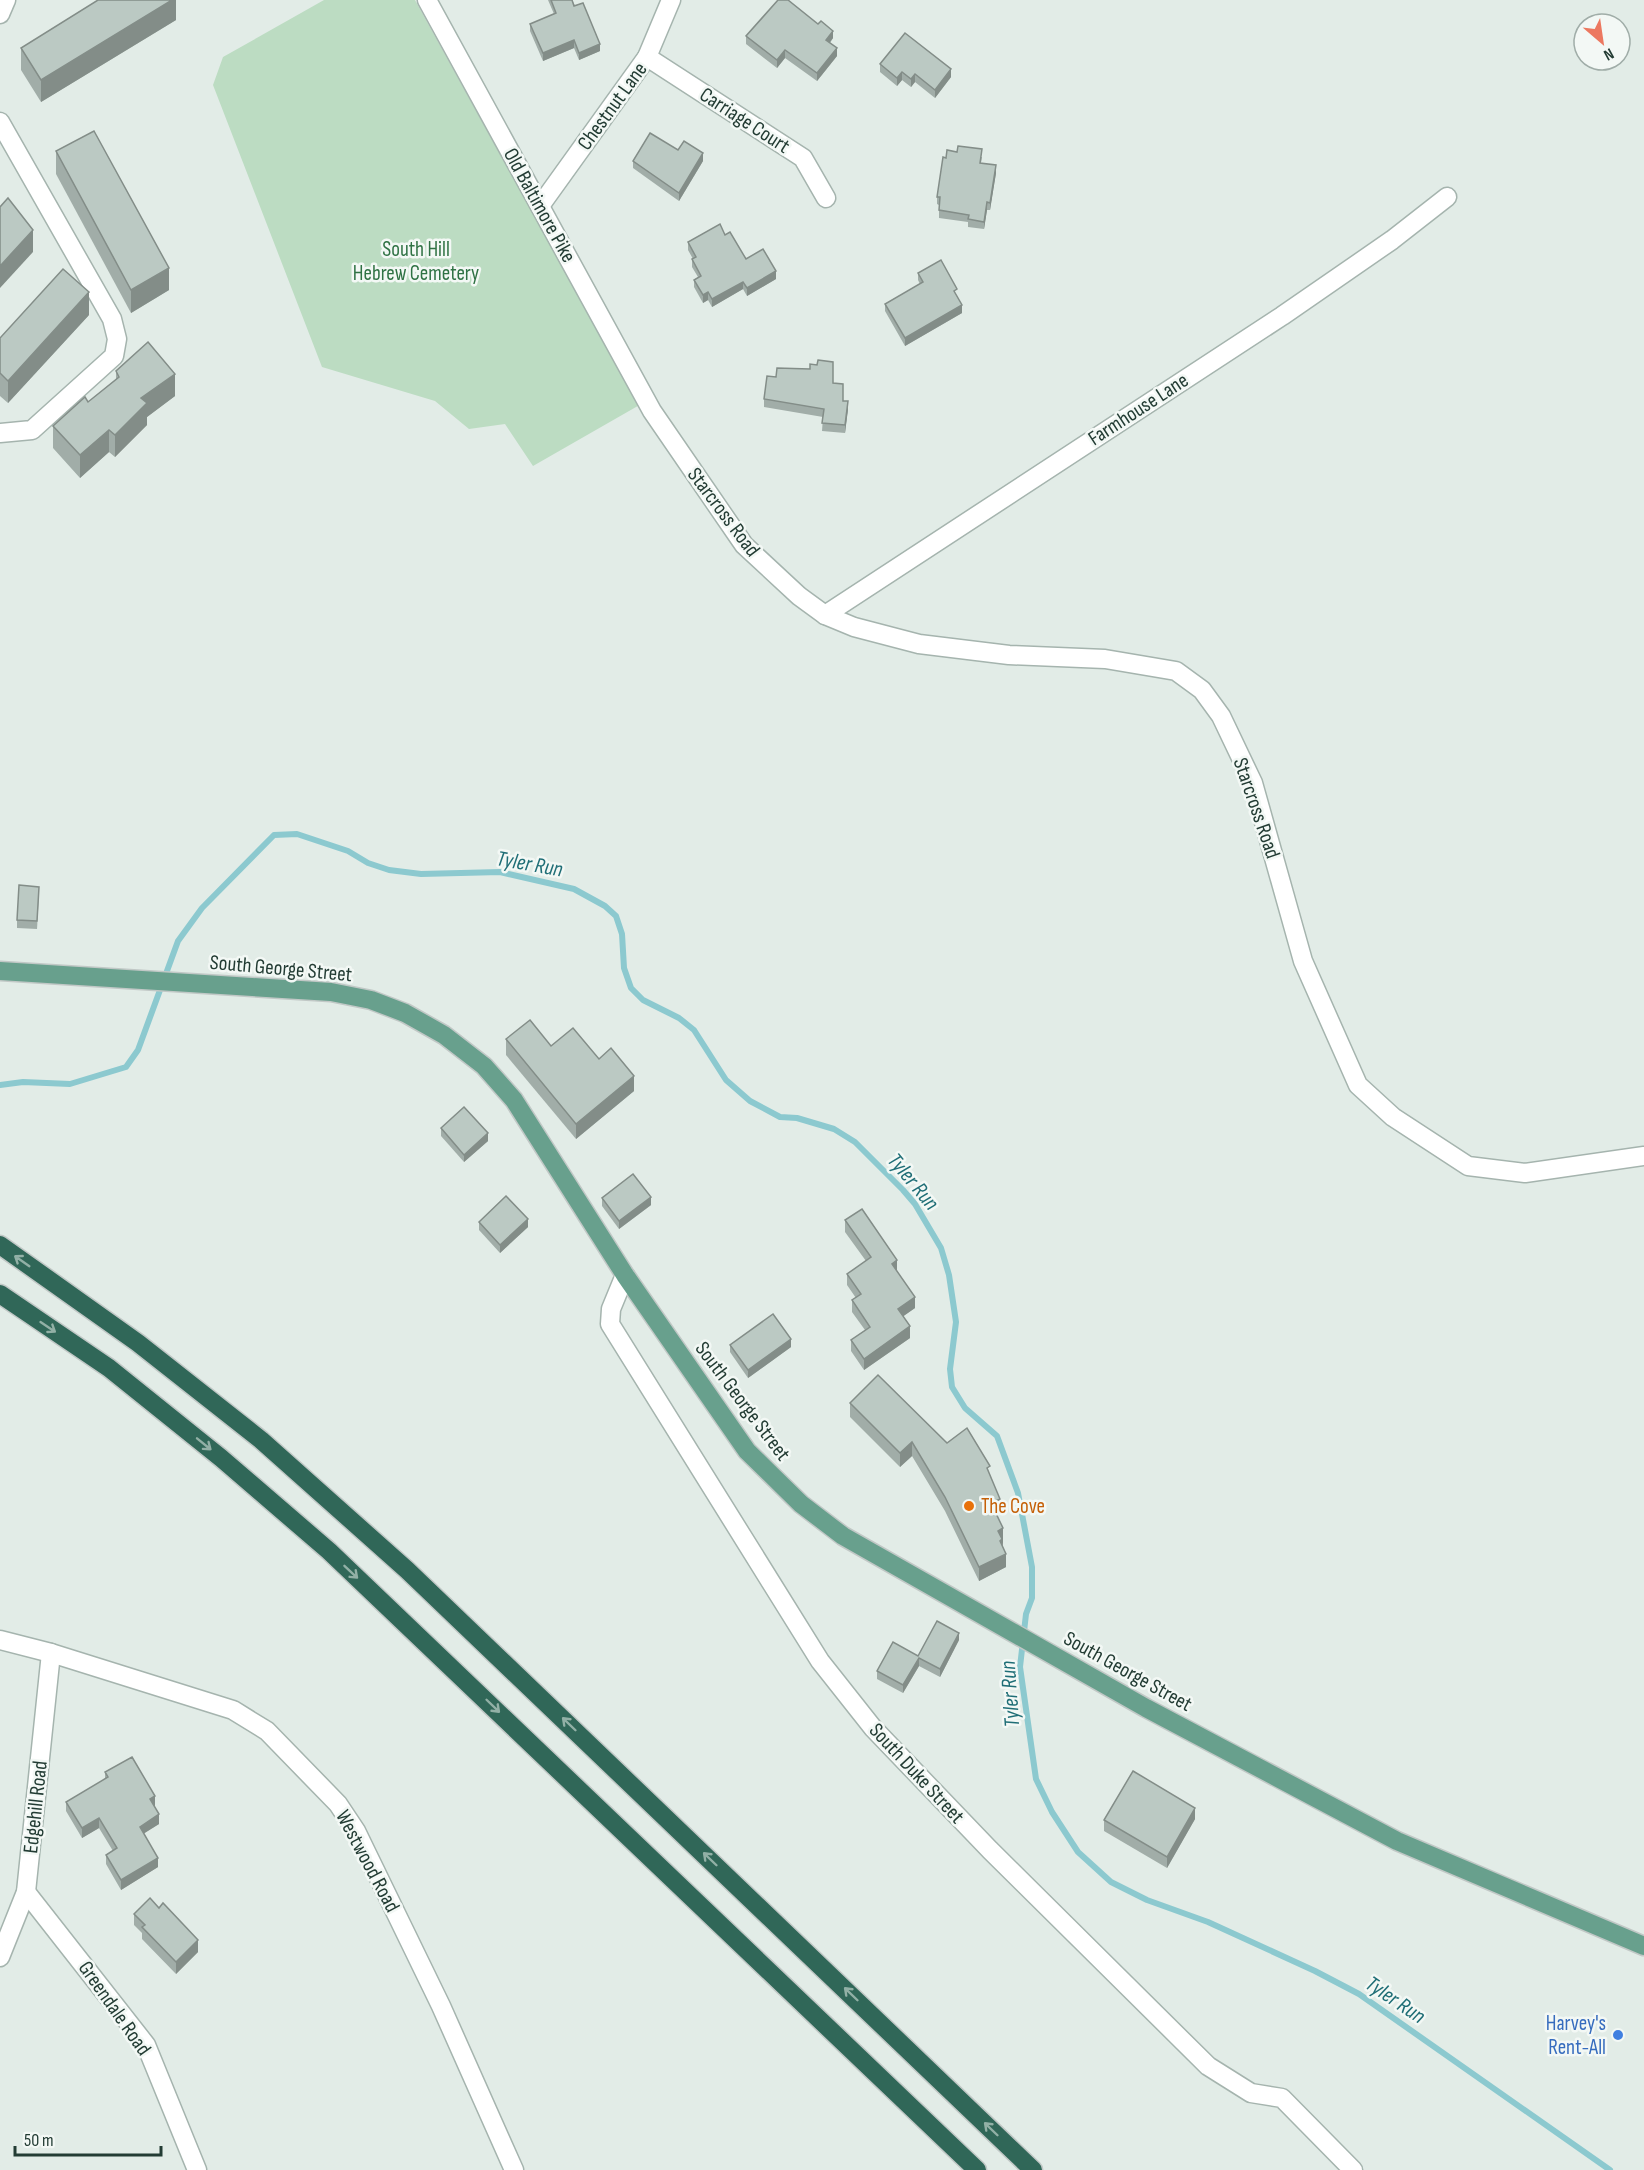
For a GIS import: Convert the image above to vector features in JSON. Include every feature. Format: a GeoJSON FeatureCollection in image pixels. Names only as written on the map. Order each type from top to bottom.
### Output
{"type":"FeatureCollection","features":[{"type":"Feature","properties":{"kind":"highway"},"geometry":{"type":"LineString","coordinates":[[0,1245],[138,1343],[261,1440],[407,1570],[1033,2170]]}},
{"type":"Feature","properties":{"kind":"highway"},"geometry":{"type":"LineString","coordinates":[[0,1294],[108,1368],[221,1458],[329,1551],[977,2170]]}},
{"type":"Feature","properties":{"kind":"main road","name":"South George Street"},"geometry":{"type":"LineString","coordinates":[[0,971],[320,991],[371,1000],[405,1013],[444,1035],[484,1066],[513,1100],[625,1275],[747,1451],[772,1479],[843,1536],[1042,1650],[1397,1841],[1644,1946]]}},
{"type":"Feature","properties":{"kind":"street"},"geometry":{"type":"LineString","coordinates":[[0,14],[6,0]]}},
{"type":"Feature","properties":{"kind":"street","name":"Old Baltimore Pike"},"geometry":{"type":"LineString","coordinates":[[427,0],[652,411]]}},
{"type":"Feature","properties":{"kind":"street","name":"Chestnut Lane"},"geometry":{"type":"LineString","coordinates":[[540,206],[647,57],[671,0]]}},
{"type":"Feature","properties":{"kind":"street","name":"Carriage Court"},"geometry":{"type":"LineString","coordinates":[[647,57],[803,158],[826,198]]}},
{"type":"Feature","properties":{"kind":"street"},"geometry":{"type":"LineString","coordinates":[[0,122],[112,319],[117,339],[114,356],[32,430],[0,433]]}},
{"type":"Feature","properties":{"kind":"street","name":"Farmhouse Lane"},"geometry":{"type":"LineString","coordinates":[[825,615],[1282,316],[1392,240],[1447,197]]}},
{"type":"Feature","properties":{"kind":"street","name":"Starcross Road"},"geometry":{"type":"LineString","coordinates":[[652,411],[744,545],[799,596],[825,615],[854,627],[919,644],[1009,655],[1105,659],[1176,671],[1202,690],[1221,716],[1253,783],[1303,961],[1358,1085],[1393,1117],[1468,1166],[1525,1173],[1644,1156]]}},
{"type":"Feature","properties":{"kind":"street","name":"South Duke Street"},"geometry":{"type":"LineString","coordinates":[[625,1275],[611,1309],[610,1324],[820,1661],[873,1728],[990,1850],[1208,2066],[1251,2093],[1282,2098],[1353,2170]]}},
{"type":"Feature","properties":{"kind":"street","name":"Westwood Road"},"geometry":{"type":"LineString","coordinates":[[0,1640],[51,1653],[233,1710],[267,1731],[338,1804],[356,1831],[441,2006],[514,2170]]}},
{"type":"Feature","properties":{"kind":"street","name":"Edgehill Road"},"geometry":{"type":"LineString","coordinates":[[0,1957],[26,1892],[51,1653]]}},
{"type":"Feature","properties":{"kind":"street","name":"Greendale Road"},"geometry":{"type":"LineString","coordinates":[[26,1892],[146,2045],[197,2170]]}},
{"type":"Feature","properties":{"kind":"green space","name":"South Hill Hebrew Cemetery"},"geometry":{"type":"Polygon","coordinates":[[[324,0],[415,0],[528,205],[643,403],[533,466],[505,424],[469,429],[435,401],[322,367],[213,85],[223,57],[324,0]]]}},
{"type":"Feature","properties":{"kind":"building"},"geometry":{"type":"Polygon","coordinates":[[[98,0],[172,0],[41,80],[21,48],[98,0]]]}},
{"type":"Feature","properties":{"kind":"building"},"geometry":{"type":"Polygon","coordinates":[[[551,0],[572,0],[574,6],[583,3],[600,44],[579,53],[574,40],[543,53],[530,24],[556,13],[551,0]]]}},
{"type":"Feature","properties":{"kind":"building"},"geometry":{"type":"Polygon","coordinates":[[[778,0],[788,0],[818,24],[821,21],[833,31],[826,40],[837,48],[817,73],[785,50],[777,60],[746,36],[778,0]]]}},
{"type":"Feature","properties":{"kind":"building"},"geometry":{"type":"Polygon","coordinates":[[[905,33],[951,69],[935,90],[915,74],[911,79],[902,72],[897,78],[880,64],[905,33]]]}},
{"type":"Feature","properties":{"kind":"building"},"geometry":{"type":"Polygon","coordinates":[[[94,131],[169,268],[131,290],[56,151],[94,131]]]}},
{"type":"Feature","properties":{"kind":"building"},"geometry":{"type":"Polygon","coordinates":[[[650,133],[678,150],[684,141],[703,153],[679,193],[633,161],[650,133]]]}},
{"type":"Feature","properties":{"kind":"building"},"geometry":{"type":"Polygon","coordinates":[[[958,146],[982,149],[980,163],[996,165],[990,203],[987,202],[984,222],[968,219],[969,215],[939,210],[940,197],[937,197],[943,157],[946,158],[947,150],[957,152],[958,146]]]}},
{"type":"Feature","properties":{"kind":"building"},"geometry":{"type":"Polygon","coordinates":[[[8,198],[33,230],[0,266],[0,207],[8,198]]]}},
{"type":"Feature","properties":{"kind":"building"},"geometry":{"type":"Polygon","coordinates":[[[720,224],[725,235],[730,232],[746,259],[763,249],[776,271],[747,288],[743,282],[712,299],[708,292],[703,295],[694,280],[701,276],[692,259],[696,257],[688,242],[720,224]]]}},
{"type":"Feature","properties":{"kind":"building"},"geometry":{"type":"Polygon","coordinates":[[[941,260],[957,289],[954,291],[962,305],[905,338],[885,304],[923,282],[918,273],[941,260]]]}},
{"type":"Feature","properties":{"kind":"building"},"geometry":{"type":"Polygon","coordinates":[[[63,269],[89,292],[8,381],[0,373],[0,338],[63,269]]]}},
{"type":"Feature","properties":{"kind":"building"},"geometry":{"type":"Polygon","coordinates":[[[148,342],[175,374],[141,398],[147,403],[115,435],[109,430],[80,455],[53,426],[85,397],[88,402],[119,377],[116,371],[148,342]]]}},
{"type":"Feature","properties":{"kind":"building"},"geometry":{"type":"Polygon","coordinates":[[[818,360],[833,362],[833,383],[843,384],[843,401],[848,401],[845,425],[822,423],[824,409],[764,399],[767,376],[776,377],[777,368],[810,369],[810,364],[817,365],[818,360]]]}},
{"type":"Feature","properties":{"kind":"building"},"geometry":{"type":"Polygon","coordinates":[[[19,885],[39,887],[37,921],[17,920],[19,885]]]}},
{"type":"Feature","properties":{"kind":"building"},"geometry":{"type":"Polygon","coordinates":[[[530,1020],[551,1046],[573,1028],[599,1059],[611,1048],[634,1076],[576,1124],[506,1039],[530,1020]]]}},
{"type":"Feature","properties":{"kind":"building"},"geometry":{"type":"Polygon","coordinates":[[[464,1107],[488,1133],[464,1155],[441,1128],[464,1107]]]}},
{"type":"Feature","properties":{"kind":"building"},"geometry":{"type":"Polygon","coordinates":[[[633,1174],[651,1197],[619,1221],[602,1198],[633,1174]]]}},
{"type":"Feature","properties":{"kind":"building"},"geometry":{"type":"Polygon","coordinates":[[[506,1196],[528,1219],[500,1245],[479,1222],[506,1196]]]}},
{"type":"Feature","properties":{"kind":"building"},"geometry":{"type":"Polygon","coordinates":[[[862,1209],[897,1260],[892,1264],[915,1297],[898,1309],[910,1326],[864,1359],[851,1340],[870,1327],[852,1300],[861,1294],[847,1274],[871,1257],[845,1220],[862,1209]]]}},
{"type":"Feature","properties":{"kind":"building"},"geometry":{"type":"Polygon","coordinates":[[[773,1314],[791,1339],[748,1370],[730,1345],[773,1314]]]}},
{"type":"Feature","properties":{"kind":"building"},"geometry":{"type":"Polygon","coordinates":[[[878,1375],[947,1443],[967,1428],[990,1466],[987,1468],[1000,1499],[991,1503],[1003,1528],[998,1531],[1006,1554],[979,1567],[945,1497],[912,1442],[900,1453],[850,1403],[878,1375]]]}},
{"type":"Feature","properties":{"kind":"building"},"geometry":{"type":"Polygon","coordinates":[[[937,1621],[959,1633],[940,1669],[919,1658],[903,1685],[877,1671],[893,1642],[918,1656],[937,1621]]]}},
{"type":"Feature","properties":{"kind":"building"},"geometry":{"type":"Polygon","coordinates":[[[132,1757],[155,1796],[150,1799],[159,1814],[140,1827],[158,1858],[121,1880],[106,1855],[117,1848],[99,1818],[82,1828],[66,1802],[108,1777],[105,1772],[132,1757]]]}},
{"type":"Feature","properties":{"kind":"building"},"geometry":{"type":"Polygon","coordinates":[[[1133,1771],[1195,1808],[1167,1857],[1104,1820],[1133,1771]]]}},
{"type":"Feature","properties":{"kind":"building"},"geometry":{"type":"Polygon","coordinates":[[[150,1898],[159,1908],[163,1903],[198,1940],[176,1962],[142,1927],[145,1925],[134,1914],[150,1898]]]}},
{"type":"Feature","properties":{"kind":"waterway","name":"Tyler Run"},"geometry":{"type":"LineString","coordinates":[[0,1085],[23,1082],[70,1084],[126,1067],[138,1050],[178,941],[202,908],[274,835],[297,834],[348,851],[368,863],[389,870],[421,874],[500,872],[574,889],[605,906],[616,916],[622,934],[624,968],[631,988],[643,1000],[679,1018],[694,1030],[726,1080],[750,1101],[780,1117],[797,1118],[834,1129],[855,1142],[915,1204],[941,1248],[949,1275],[956,1322],[950,1369],[952,1387],[965,1408],[997,1436],[1018,1493],[1032,1567],[1032,1598],[1026,1614],[1020,1667],[1036,1779],[1052,1812],[1078,1852],[1111,1882],[1147,1900],[1208,1922],[1315,1971],[1359,1994],[1610,2170]]}},
{"type":"Feature","properties":{"kind":"place","name":"The Cove"},"geometry":{"type":"Point","coordinates":[969,1506]}},
{"type":"Feature","properties":{"kind":"place","name":"Harvey's Rent-All"},"geometry":{"type":"Point","coordinates":[1618,2035]}}]}
